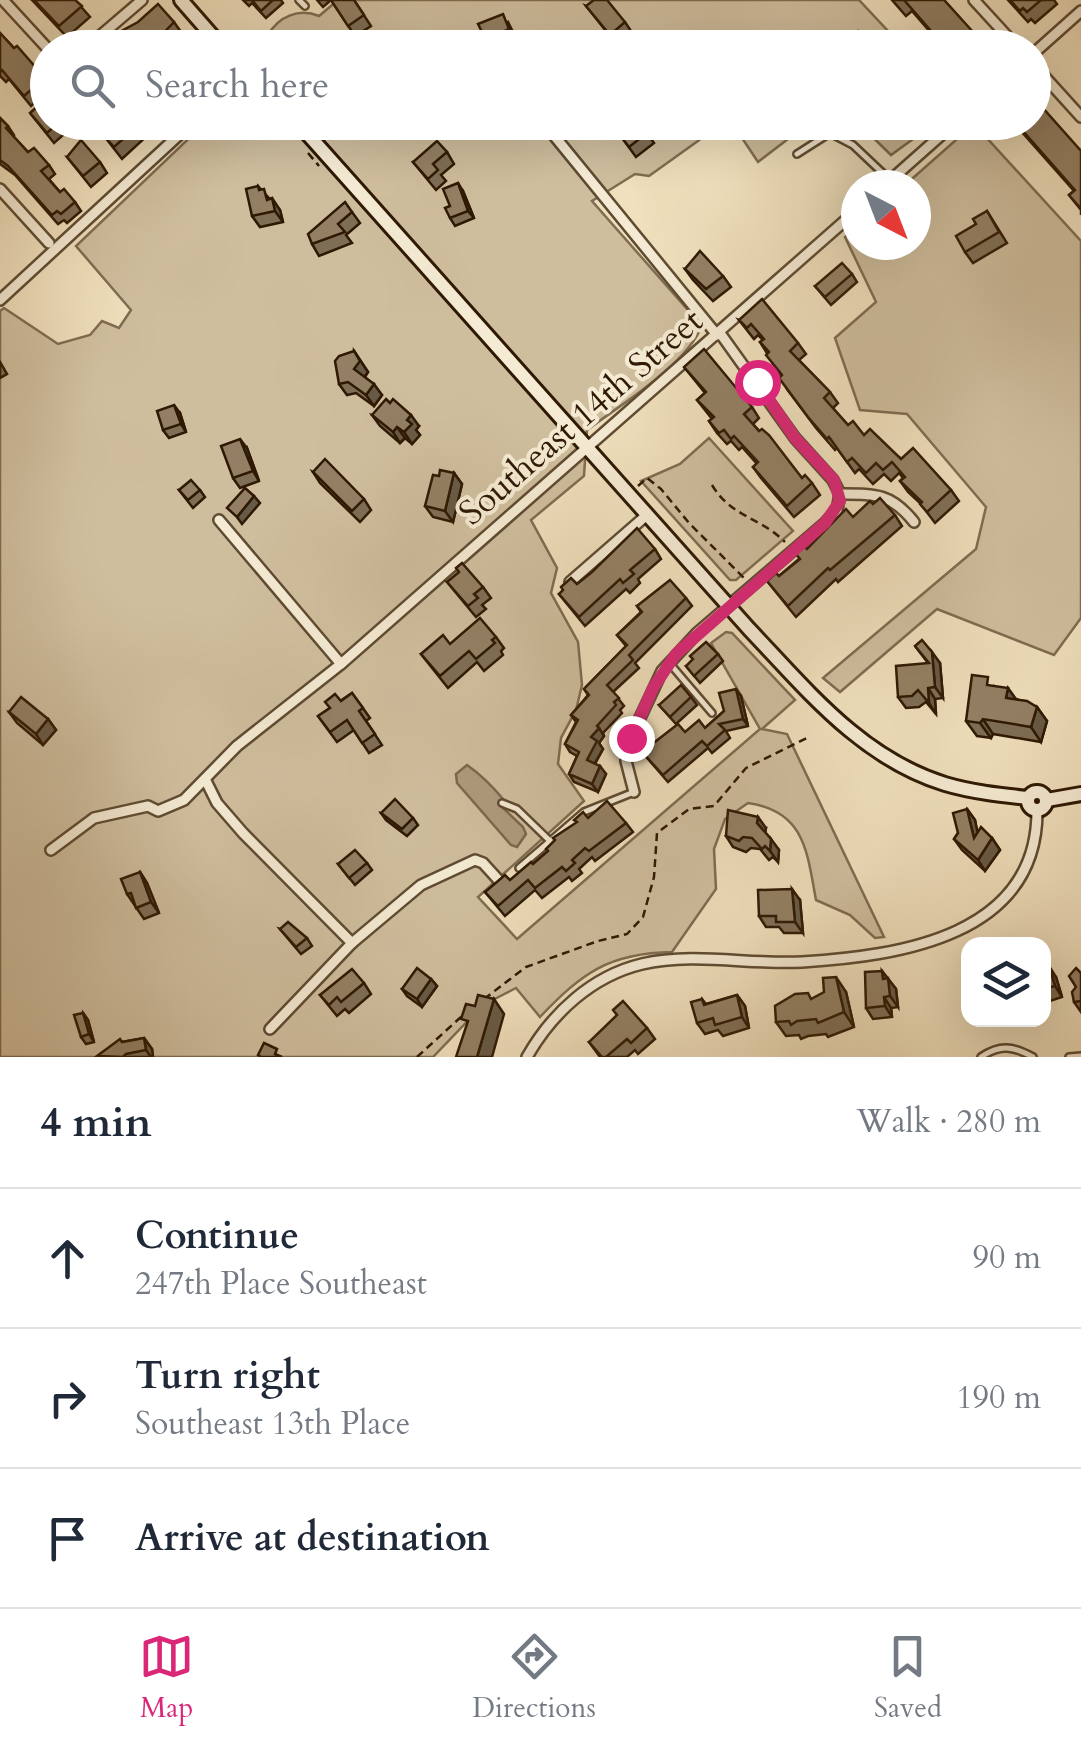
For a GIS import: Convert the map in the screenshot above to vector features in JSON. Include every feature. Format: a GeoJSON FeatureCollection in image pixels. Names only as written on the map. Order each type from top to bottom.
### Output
{"type":"FeatureCollection","features":[{"type":"Feature","properties":{"kind":"street"},"geometry":{"type":"LineString","coordinates":[[3,0],[31,30]]}},
{"type":"Feature","properties":{"kind":"street"},"geometry":{"type":"LineString","coordinates":[[107,30],[142,0]]}},
{"type":"Feature","properties":{"kind":"street"},"geometry":{"type":"LineString","coordinates":[[181,0],[207,30]]}},
{"type":"Feature","properties":{"kind":"street"},"geometry":{"type":"LineString","coordinates":[[974,0],[1002,30]]}},
{"type":"Feature","properties":{"kind":"street"},"geometry":{"type":"LineString","coordinates":[[1051,38],[1081,11]]}},
{"type":"Feature","properties":{"kind":"street"},"geometry":{"type":"LineString","coordinates":[[1051,84],[1081,117]]}},
{"type":"Feature","properties":{"kind":"street"},"geometry":{"type":"LineString","coordinates":[[0,300],[173,140]]}},
{"type":"Feature","properties":{"kind":"street"},"geometry":{"type":"LineString","coordinates":[[313,140],[815,700],[860,741],[942,783],[1037,803],[1081,794]]}},
{"type":"Feature","properties":{"kind":"street"},"geometry":{"type":"LineString","coordinates":[[558,140],[718,334],[776,413],[834,480],[840,494],[836,510],[668,663],[631,738],[626,761],[634,792]]}},
{"type":"Feature","properties":{"kind":"street"},"geometry":{"type":"LineString","coordinates":[[902,170],[936,140]]}},
{"type":"Feature","properties":{"kind":"street"},"geometry":{"type":"LineString","coordinates":[[0,189],[49,244]]}},
{"type":"Feature","properties":{"kind":"street","name":"Southeast 14th Street"},"geometry":{"type":"LineString","coordinates":[[51,850],[94,818],[148,806],[158,811],[184,800],[237,746],[341,664],[841,224]]}},
{"type":"Feature","properties":{"kind":"street"},"geometry":{"type":"LineString","coordinates":[[840,494],[876,495],[892,500],[914,522]]}},
{"type":"Feature","properties":{"kind":"street"},"geometry":{"type":"LineString","coordinates":[[570,582],[648,514]]}},
{"type":"Feature","properties":{"kind":"street"},"geometry":{"type":"LineString","coordinates":[[219,520],[341,664]]}},
{"type":"Feature","properties":{"kind":"street"},"geometry":{"type":"LineString","coordinates":[[204,779],[217,803],[244,833],[352,943]]}},
{"type":"Feature","properties":{"kind":"street"},"geometry":{"type":"LineString","coordinates":[[527,1057],[558,1012],[614,974],[644,964],[688,960],[802,962],[884,951],[956,935],[996,907],[1023,872],[1032,849],[1037,803]]}},
{"type":"Feature","properties":{"kind":"street"},"geometry":{"type":"LineString","coordinates":[[270,1029],[352,943],[421,885],[475,860],[483,863],[502,885]]}},
{"type":"Feature","properties":{"kind":"lane"},"geometry":{"type":"LineString","coordinates":[[797,154],[819,140]]}},
{"type":"Feature","properties":{"kind":"lane"},"geometry":{"type":"LineString","coordinates":[[843,140],[876,170]]}},
{"type":"Feature","properties":{"kind":"lane"},"geometry":{"type":"LineString","coordinates":[[668,663],[712,713]]}},
{"type":"Feature","properties":{"kind":"lane"},"geometry":{"type":"LineString","coordinates":[[520,868],[584,812],[634,792]]}},
{"type":"Feature","properties":{"kind":"lane"},"geometry":{"type":"LineString","coordinates":[[502,802],[517,809],[550,841]]}},
{"type":"Feature","properties":{"kind":"lane"},"geometry":{"type":"LineString","coordinates":[[981,1057],[998,1047],[1012,1046],[1032,1057]]}},
{"type":"Feature","properties":{"kind":"lane"},"geometry":{"type":"LineString","coordinates":[[1068,1057],[1081,1056]]}},
{"type":"Feature","properties":{"kind":"path"},"geometry":{"type":"LineString","coordinates":[[630,494],[647,478],[751,586]]}},
{"type":"Feature","properties":{"kind":"path"},"geometry":{"type":"LineString","coordinates":[[712,485],[730,508],[764,524],[793,550]]}},
{"type":"Feature","properties":{"kind":"path"},"geometry":{"type":"LineString","coordinates":[[671,539],[689,523]]}},
{"type":"Feature","properties":{"kind":"path"},"geometry":{"type":"LineString","coordinates":[[482,1001],[526,967],[598,940],[627,934],[642,917],[654,877],[657,834],[689,808],[714,806],[746,768],[809,738]]}},
{"type":"Feature","properties":{"kind":"path"},"geometry":{"type":"LineString","coordinates":[[417,1057],[466,1012]]}},
{"type":"Feature","properties":{"kind":"shaded area"},"geometry":{"type":"Polygon","coordinates":[[[338,0],[859,0],[887,30],[272,30],[297,13],[319,16],[338,0]]]}},
{"type":"Feature","properties":{"kind":"shaded area"},"geometry":{"type":"Polygon","coordinates":[[[187,140],[699,140],[649,176],[635,174],[592,201],[702,326],[682,356],[667,370],[587,430],[584,476],[531,520],[557,568],[551,593],[578,642],[582,685],[576,710],[561,738],[558,764],[584,801],[478,897],[517,939],[760,729],[711,643],[726,632],[732,633],[795,700],[762,729],[787,734],[884,937],[875,938],[850,915],[816,900],[800,836],[781,815],[748,803],[725,819],[714,849],[716,889],[672,952],[631,956],[598,968],[569,988],[540,1017],[516,988],[483,1005],[433,1057],[0,1057],[0,311],[4,308],[58,344],[90,335],[102,321],[119,328],[131,310],[76,246],[187,140]]]}},
{"type":"Feature","properties":{"kind":"shaded area"},"geometry":{"type":"Polygon","coordinates":[[[743,140],[787,140],[758,162],[743,140]]]}},
{"type":"Feature","properties":{"kind":"shaded area"},"geometry":{"type":"Polygon","coordinates":[[[876,140],[912,140],[891,155],[876,140]]]}},
{"type":"Feature","properties":{"kind":"shaded area"},"geometry":{"type":"Polygon","coordinates":[[[956,140],[989,140],[1081,241],[1081,618],[1054,655],[937,609],[840,692],[823,678],[976,549],[986,507],[907,414],[860,410],[835,338],[876,302],[856,260],[931,260],[931,170],[922,170],[956,140]]]}},
{"type":"Feature","properties":{"kind":"shaded area"},"geometry":{"type":"Polygon","coordinates":[[[709,438],[793,531],[736,580],[730,580],[641,481],[680,464],[709,438]]]}},
{"type":"Feature","properties":{"kind":"shaded area"},"geometry":{"type":"Polygon","coordinates":[[[467,765],[499,794],[503,799],[501,806],[523,827],[526,834],[517,847],[511,845],[457,783],[456,774],[467,765]]]}},
{"type":"Feature","properties":{"kind":"building"},"geometry":{"type":"Polygon","coordinates":[[[34,0],[75,0],[82,6],[59,26],[34,0]]]}},
{"type":"Feature","properties":{"kind":"building"},"geometry":{"type":"Polygon","coordinates":[[[252,0],[273,0],[261,11],[252,0]]]}},
{"type":"Feature","properties":{"kind":"building"},"geometry":{"type":"Polygon","coordinates":[[[331,0],[354,0],[364,15],[348,26],[331,0]]]}},
{"type":"Feature","properties":{"kind":"building"},"geometry":{"type":"Polygon","coordinates":[[[594,0],[607,0],[625,22],[616,30],[606,30],[586,6],[594,0]]]}},
{"type":"Feature","properties":{"kind":"building"},"geometry":{"type":"Polygon","coordinates":[[[904,0],[944,0],[971,30],[930,30],[904,0]]]}},
{"type":"Feature","properties":{"kind":"building"},"geometry":{"type":"Polygon","coordinates":[[[1010,0],[1041,0],[1027,12],[1023,8],[1020,11],[1010,0]]]}},
{"type":"Feature","properties":{"kind":"building"},"geometry":{"type":"Polygon","coordinates":[[[158,4],[174,22],[166,30],[123,30],[158,4]]]}},
{"type":"Feature","properties":{"kind":"building"},"geometry":{"type":"Polygon","coordinates":[[[503,14],[509,29],[481,30],[478,24],[503,14]]]}},
{"type":"Feature","properties":{"kind":"building"},"geometry":{"type":"Polygon","coordinates":[[[0,33],[30,61],[30,91],[24,96],[0,72],[0,33]]]}},
{"type":"Feature","properties":{"kind":"building"},"geometry":{"type":"Polygon","coordinates":[[[1051,117],[1081,151],[1081,209],[1069,195],[1075,190],[1031,140],[1051,140],[1051,117]]]}},
{"type":"Feature","properties":{"kind":"building"},"geometry":{"type":"Polygon","coordinates":[[[0,118],[28,152],[34,148],[49,165],[41,171],[75,202],[61,214],[57,211],[52,215],[0,160],[0,118]]]}},
{"type":"Feature","properties":{"kind":"building"},"geometry":{"type":"Polygon","coordinates":[[[81,140],[100,162],[83,176],[67,157],[81,140]]]}},
{"type":"Feature","properties":{"kind":"building"},"geometry":{"type":"Polygon","coordinates":[[[437,141],[447,152],[433,164],[438,170],[428,179],[413,162],[437,141]]]}},
{"type":"Feature","properties":{"kind":"building"},"geometry":{"type":"Polygon","coordinates":[[[458,183],[468,211],[450,218],[443,189],[458,183]]]}},
{"type":"Feature","properties":{"kind":"building"},"geometry":{"type":"Polygon","coordinates":[[[258,186],[259,190],[264,189],[267,200],[272,198],[275,211],[252,216],[246,189],[258,186]]]}},
{"type":"Feature","properties":{"kind":"building"},"geometry":{"type":"Polygon","coordinates":[[[345,202],[352,212],[338,224],[345,232],[312,244],[308,234],[345,202]]]}},
{"type":"Feature","properties":{"kind":"building"},"geometry":{"type":"Polygon","coordinates":[[[987,211],[999,232],[965,252],[956,236],[976,224],[973,219],[987,211]]]}},
{"type":"Feature","properties":{"kind":"building"},"geometry":{"type":"Polygon","coordinates":[[[700,251],[723,276],[706,289],[685,269],[700,251]]]}},
{"type":"Feature","properties":{"kind":"building"},"geometry":{"type":"Polygon","coordinates":[[[842,263],[852,274],[825,297],[815,286],[842,263]]]}},
{"type":"Feature","properties":{"kind":"building"},"geometry":{"type":"Polygon","coordinates":[[[762,299],[798,343],[790,351],[830,392],[824,398],[848,425],[853,421],[864,435],[870,429],[901,459],[913,448],[951,490],[927,512],[900,481],[905,477],[892,462],[883,470],[876,463],[866,473],[852,458],[847,462],[808,417],[766,355],[769,352],[760,342],[764,339],[751,324],[747,328],[739,320],[762,299]]]}},
{"type":"Feature","properties":{"kind":"building"},"geometry":{"type":"Polygon","coordinates":[[[704,349],[752,407],[744,414],[759,431],[769,435],[802,478],[805,475],[812,483],[787,506],[753,467],[758,462],[734,436],[731,439],[724,430],[719,433],[709,421],[714,417],[697,400],[706,392],[684,367],[704,349]]]}},
{"type":"Feature","properties":{"kind":"building"},"geometry":{"type":"Polygon","coordinates":[[[354,351],[360,361],[354,369],[374,384],[366,395],[348,382],[339,384],[335,361],[354,351]]]}},
{"type":"Feature","properties":{"kind":"building"},"geometry":{"type":"Polygon","coordinates":[[[386,399],[390,403],[393,399],[411,415],[407,420],[412,424],[404,432],[397,427],[393,432],[372,415],[386,399]]]}},
{"type":"Feature","properties":{"kind":"building"},"geometry":{"type":"Polygon","coordinates":[[[174,405],[181,424],[163,430],[157,411],[174,405]]]}},
{"type":"Feature","properties":{"kind":"building"},"geometry":{"type":"Polygon","coordinates":[[[240,439],[253,471],[233,478],[221,446],[240,439]]]}},
{"type":"Feature","properties":{"kind":"building"},"geometry":{"type":"Polygon","coordinates":[[[325,459],[364,499],[352,511],[313,472],[325,459]]]}},
{"type":"Feature","properties":{"kind":"building"},"geometry":{"type":"Polygon","coordinates":[[[440,470],[454,473],[445,511],[425,506],[433,475],[439,476],[440,470]]]}},
{"type":"Feature","properties":{"kind":"building"},"geometry":{"type":"Polygon","coordinates":[[[191,480],[200,490],[188,500],[179,490],[191,480]]]}},
{"type":"Feature","properties":{"kind":"building"},"geometry":{"type":"Polygon","coordinates":[[[245,488],[254,496],[237,517],[227,508],[245,488]]]}},
{"type":"Feature","properties":{"kind":"building"},"geometry":{"type":"Polygon","coordinates":[[[880,498],[895,515],[828,568],[788,606],[767,581],[800,559],[796,554],[804,546],[807,549],[846,509],[853,517],[870,501],[873,504],[880,498]]]}},
{"type":"Feature","properties":{"kind":"building"},"geometry":{"type":"Polygon","coordinates":[[[637,528],[655,549],[630,570],[634,574],[623,583],[620,579],[579,617],[559,594],[561,587],[571,578],[577,584],[637,528]]]}},
{"type":"Feature","properties":{"kind":"building"},"geometry":{"type":"Polygon","coordinates":[[[462,563],[483,587],[468,606],[447,582],[459,572],[456,568],[462,563]]]}},
{"type":"Feature","properties":{"kind":"building"},"geometry":{"type":"Polygon","coordinates":[[[670,580],[686,598],[629,655],[633,660],[607,685],[619,698],[591,737],[597,741],[587,760],[600,766],[592,784],[569,774],[579,752],[565,744],[578,720],[571,715],[589,695],[584,689],[627,645],[617,635],[642,612],[637,606],[670,580]]]}},
{"type":"Feature","properties":{"kind":"building"},"geometry":{"type":"Polygon","coordinates":[[[480,618],[496,637],[492,640],[495,643],[476,659],[469,651],[440,676],[421,654],[443,635],[450,644],[480,618]]]}},
{"type":"Feature","properties":{"kind":"building"},"geometry":{"type":"Polygon","coordinates":[[[922,640],[932,652],[935,687],[928,688],[929,703],[918,690],[912,696],[898,697],[896,666],[929,663],[915,646],[922,640]]]}},
{"type":"Feature","properties":{"kind":"building"},"geometry":{"type":"Polygon","coordinates":[[[706,642],[718,654],[694,676],[686,666],[693,659],[690,656],[706,642]]]}},
{"type":"Feature","properties":{"kind":"building"},"geometry":{"type":"Polygon","coordinates":[[[972,675],[988,677],[987,685],[1008,688],[1006,698],[1037,707],[1031,727],[983,719],[980,723],[966,721],[972,675]]]}},
{"type":"Feature","properties":{"kind":"building"},"geometry":{"type":"Polygon","coordinates":[[[681,685],[691,697],[670,717],[659,705],[681,685]]]}},
{"type":"Feature","properties":{"kind":"building"},"geometry":{"type":"Polygon","coordinates":[[[736,689],[743,719],[719,724],[725,730],[707,746],[702,741],[663,775],[642,752],[678,724],[685,732],[699,720],[705,728],[724,711],[719,693],[736,689]]]}},
{"type":"Feature","properties":{"kind":"building"},"geometry":{"type":"Polygon","coordinates":[[[352,693],[375,734],[362,743],[347,720],[330,732],[318,716],[330,708],[325,702],[335,694],[341,701],[352,693]]]}},
{"type":"Feature","properties":{"kind":"building"},"geometry":{"type":"Polygon","coordinates":[[[21,697],[48,719],[36,734],[9,712],[21,697]]]}},
{"type":"Feature","properties":{"kind":"building"},"geometry":{"type":"Polygon","coordinates":[[[395,799],[413,818],[402,829],[381,813],[395,799]]]}},
{"type":"Feature","properties":{"kind":"building"},"geometry":{"type":"Polygon","coordinates":[[[607,801],[626,823],[589,851],[585,848],[566,871],[562,867],[535,888],[528,880],[498,906],[485,892],[505,875],[510,880],[533,864],[548,851],[553,838],[577,822],[574,820],[583,812],[588,818],[607,801]]]}},
{"type":"Feature","properties":{"kind":"building"},"geometry":{"type":"Polygon","coordinates":[[[967,809],[974,838],[981,827],[992,838],[978,860],[954,839],[958,833],[953,813],[967,809]]]}},
{"type":"Feature","properties":{"kind":"building"},"geometry":{"type":"Polygon","coordinates":[[[728,810],[758,817],[757,823],[771,839],[770,851],[765,846],[762,849],[752,838],[739,841],[726,836],[728,810]]]}},
{"type":"Feature","properties":{"kind":"building"},"geometry":{"type":"Polygon","coordinates":[[[355,850],[367,863],[349,878],[338,864],[355,850]]]}},
{"type":"Feature","properties":{"kind":"building"},"geometry":{"type":"Polygon","coordinates":[[[140,872],[151,902],[136,908],[121,879],[140,872]]]}},
{"type":"Feature","properties":{"kind":"building"},"geometry":{"type":"Polygon","coordinates":[[[792,889],[795,922],[776,922],[776,916],[759,916],[758,890],[792,889]]]}},
{"type":"Feature","properties":{"kind":"building"},"geometry":{"type":"Polygon","coordinates":[[[288,922],[307,938],[296,947],[280,929],[288,922]]]}},
{"type":"Feature","properties":{"kind":"building"},"geometry":{"type":"Polygon","coordinates":[[[417,968],[431,979],[417,999],[402,989],[417,968]]]}},
{"type":"Feature","properties":{"kind":"building"},"geometry":{"type":"Polygon","coordinates":[[[1076,968],[1081,973],[1081,1001],[1074,1002],[1072,992],[1076,987],[1069,976],[1076,968]]]}},
{"type":"Feature","properties":{"kind":"building"},"geometry":{"type":"Polygon","coordinates":[[[352,969],[364,983],[341,1002],[337,997],[329,1005],[320,995],[352,969]]]}},
{"type":"Feature","properties":{"kind":"building"},"geometry":{"type":"Polygon","coordinates":[[[882,971],[883,979],[888,978],[890,996],[884,997],[885,1006],[866,1008],[865,972],[882,971]]]}},
{"type":"Feature","properties":{"kind":"building"},"geometry":{"type":"Polygon","coordinates":[[[836,977],[844,1012],[818,1023],[816,1019],[791,1025],[789,1021],[776,1022],[775,1006],[795,994],[808,993],[811,999],[824,992],[823,978],[836,977]]]}},
{"type":"Feature","properties":{"kind":"building"},"geometry":{"type":"Polygon","coordinates":[[[478,995],[494,999],[477,1057],[456,1057],[468,1021],[461,1019],[466,1004],[475,1006],[478,995]]]}},
{"type":"Feature","properties":{"kind":"building"},"geometry":{"type":"Polygon","coordinates":[[[737,995],[742,1017],[715,1025],[713,1018],[697,1023],[691,1002],[702,999],[704,1005],[737,995]]]}},
{"type":"Feature","properties":{"kind":"building"},"geometry":{"type":"Polygon","coordinates":[[[623,1001],[647,1028],[631,1043],[627,1039],[602,1057],[589,1042],[617,1015],[613,1010],[623,1001]]]}},
{"type":"Feature","properties":{"kind":"building"},"geometry":{"type":"Polygon","coordinates":[[[83,1013],[89,1034],[81,1037],[74,1015],[83,1013]]]}},
{"type":"Feature","properties":{"kind":"building"},"geometry":{"type":"Polygon","coordinates":[[[144,1038],[146,1050],[123,1057],[97,1056],[120,1039],[122,1042],[144,1038]]]}},
{"type":"Feature","properties":{"kind":"building"},"geometry":{"type":"Polygon","coordinates":[[[264,1043],[277,1049],[275,1054],[282,1057],[258,1055],[264,1043]]]}},
{"type":"Feature","properties":{"kind":"route"},"geometry":{"type":"LineString","coordinates":[[631,738],[662,671],[676,654],[825,523],[840,501],[834,480],[795,438],[757,382]]}}]}
